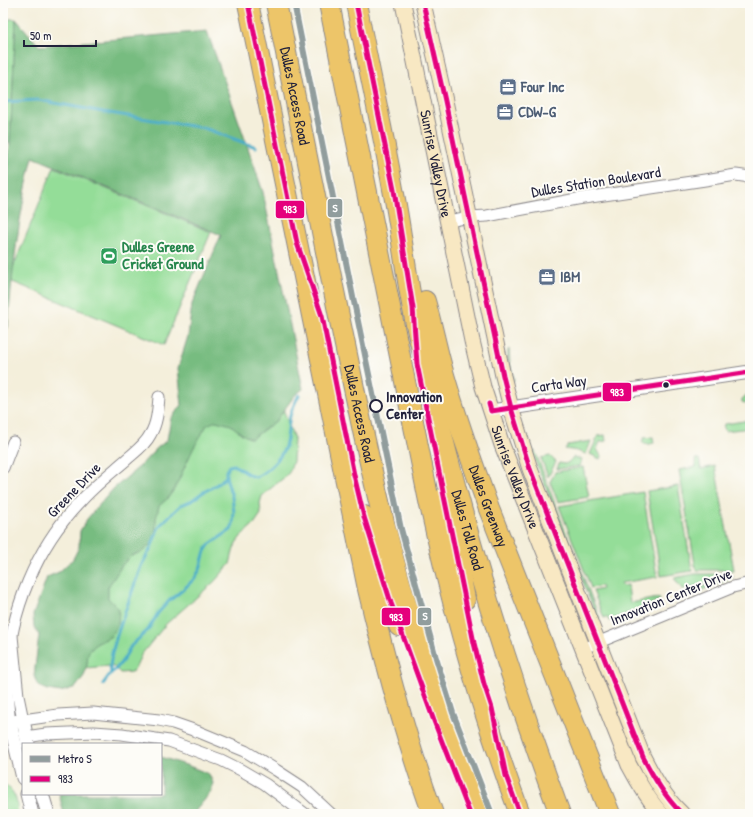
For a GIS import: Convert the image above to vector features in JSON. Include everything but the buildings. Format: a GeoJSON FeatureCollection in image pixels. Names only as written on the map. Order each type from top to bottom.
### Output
{"type":"FeatureCollection","features":[{"type":"Feature","properties":{"kind":"highway"},"geometry":{"type":"LineString","coordinates":[[248,3],[358,547],[384,657],[403,724],[433,814]]}},
{"type":"Feature","properties":{"kind":"highway","name":"Dulles Access Road"},"geometry":{"type":"LineString","coordinates":[[276,3],[365,441],[389,544],[429,679],[478,814]]}},
{"type":"Feature","properties":{"kind":"highway"},"geometry":{"type":"LineString","coordinates":[[328,3],[439,544],[452,599],[471,667],[506,776],[520,814]]}},
{"type":"Feature","properties":{"kind":"highway","name":"Dulles Toll Road"},"geometry":{"type":"LineString","coordinates":[[356,3],[394,190],[413,308],[441,432],[462,515],[477,566],[509,668],[560,814]]}},
{"type":"Feature","properties":{"kind":"highway","name":"Dulles Greenway"},"geometry":{"type":"LineString","coordinates":[[394,190],[444,375],[467,450],[489,510],[610,814]]}},
{"type":"Feature","properties":{"kind":"highway"},"geometry":{"type":"LineString","coordinates":[[297,243],[322,316],[364,517],[410,657],[470,814]]}},
{"type":"Feature","properties":{"kind":"highway"},"geometry":{"type":"LineString","coordinates":[[413,308],[417,364],[473,635],[484,684],[492,708],[506,776]]}},
{"type":"Feature","properties":{"kind":"main road","name":"Sunrise Valley Drive"},"geometry":{"type":"LineString","coordinates":[[403,3],[472,341],[483,387],[502,445],[629,765],[641,788],[661,814]]}},
{"type":"Feature","properties":{"kind":"main road","name":"Sunrise Valley Drive"},"geometry":{"type":"LineString","coordinates":[[423,3],[503,376],[511,408],[530,469],[650,771],[662,790],[682,814]]}},
{"type":"Feature","properties":{"kind":"street","name":"Dulles Station Boulevard"},"geometry":{"type":"LineString","coordinates":[[448,221],[487,216],[577,199],[736,175],[750,177]]}},
{"type":"Feature","properties":{"kind":"street","name":"Carta Way"},"geometry":{"type":"LineString","coordinates":[[491,411],[750,372]]}},
{"type":"Feature","properties":{"kind":"street","name":"Greene Drive"},"geometry":{"type":"LineString","coordinates":[[6,723],[6,683],[8,660],[7,635],[18,613],[27,585],[41,555],[60,524],[81,501],[143,445],[150,436],[156,424],[159,397]]}},
{"type":"Feature","properties":{"kind":"street"},"geometry":{"type":"LineString","coordinates":[[3,468],[13,442]]}},
{"type":"Feature","properties":{"kind":"street","name":"Innovation Center Drive"},"geometry":{"type":"LineString","coordinates":[[582,649],[733,587],[750,582]]}},
{"type":"Feature","properties":{"kind":"street","name":"Greene Drive"},"geometry":{"type":"LineString","coordinates":[[7,635],[23,720]]}},
{"type":"Feature","properties":{"kind":"street"},"geometry":{"type":"LineString","coordinates":[[18,741],[6,723],[58,715],[93,713],[159,720],[173,723],[245,751],[302,787],[331,814]]}},
{"type":"Feature","properties":{"kind":"street"},"geometry":{"type":"LineString","coordinates":[[22,771],[18,741],[23,720]]}},
{"type":"Feature","properties":{"kind":"street"},"geometry":{"type":"LineString","coordinates":[[18,741],[46,734],[94,732],[122,734],[170,741],[221,760],[241,770],[265,784],[305,814]]}},
{"type":"Feature","properties":{"kind":"street"},"geometry":{"type":"LineString","coordinates":[[27,795],[32,814]]}},
{"type":"Feature","properties":{"kind":"street"},"geometry":{"type":"LineString","coordinates":[[42,795],[48,814]]}},
{"type":"Feature","properties":{"kind":"green space"},"geometry":{"type":"Polygon","coordinates":[[[3,19],[16,19],[10,143],[3,143],[3,19]]]}},
{"type":"Feature","properties":{"kind":"green space"},"geometry":{"type":"Polygon","coordinates":[[[16,19],[39,46],[207,31],[263,192],[303,389],[295,395],[276,421],[251,439],[231,425],[216,421],[207,425],[193,449],[175,488],[168,498],[159,506],[153,542],[142,552],[131,556],[123,564],[108,587],[108,598],[119,609],[118,624],[110,637],[96,644],[88,653],[84,676],[76,687],[61,692],[47,690],[38,686],[34,676],[39,635],[34,627],[33,615],[47,577],[59,572],[73,559],[79,547],[80,531],[87,519],[113,489],[167,440],[171,418],[182,405],[178,368],[188,336],[192,304],[221,235],[33,157],[17,242],[8,327],[3,336],[3,195],[10,143],[16,19]]]}},
{"type":"Feature","properties":{"kind":"green space","name":"Dulles Greene Cricket Ground"},"geometry":{"type":"Polygon","coordinates":[[[54,167],[211,232],[164,345],[8,280],[54,167]]]}},
{"type":"Feature","properties":{"kind":"green space"},"geometry":{"type":"Polygon","coordinates":[[[509,349],[510,363],[514,379],[513,382],[508,362],[509,349]]]}},
{"type":"Feature","properties":{"kind":"green space"},"geometry":{"type":"Polygon","coordinates":[[[750,392],[750,405],[742,402],[742,399],[750,392]]]}},
{"type":"Feature","properties":{"kind":"green space"},"geometry":{"type":"Polygon","coordinates":[[[277,400],[284,411],[294,439],[293,461],[290,471],[286,476],[262,496],[260,503],[261,514],[254,524],[236,543],[230,564],[214,582],[166,624],[141,655],[132,672],[120,673],[114,667],[110,666],[73,669],[55,606],[207,413],[277,400]]]}},
{"type":"Feature","properties":{"kind":"green space"},"geometry":{"type":"Polygon","coordinates":[[[750,420],[750,428],[725,431],[723,425],[725,424],[750,420]]]}},
{"type":"Feature","properties":{"kind":"green space"},"geometry":{"type":"Polygon","coordinates":[[[605,435],[606,441],[600,442],[597,449],[601,456],[600,459],[590,454],[598,436],[605,435]]]}},
{"type":"Feature","properties":{"kind":"green space"},"geometry":{"type":"Polygon","coordinates":[[[653,437],[654,443],[646,444],[642,442],[644,438],[653,437]]]}},
{"type":"Feature","properties":{"kind":"green space"},"geometry":{"type":"Polygon","coordinates":[[[591,441],[586,454],[565,449],[568,445],[591,441]]]}},
{"type":"Feature","properties":{"kind":"green space"},"geometry":{"type":"Polygon","coordinates":[[[535,451],[600,619],[598,620],[532,452],[535,451]]]}},
{"type":"Feature","properties":{"kind":"green space"},"geometry":{"type":"Polygon","coordinates":[[[550,456],[556,462],[548,477],[541,458],[550,456]]]}},
{"type":"Feature","properties":{"kind":"green space"},"geometry":{"type":"Polygon","coordinates":[[[573,457],[582,459],[579,466],[557,469],[559,463],[565,464],[573,457]]]}},
{"type":"Feature","properties":{"kind":"green space"},"geometry":{"type":"Polygon","coordinates":[[[695,459],[699,459],[701,469],[715,466],[734,570],[696,570],[679,470],[696,467],[695,459]]]}},
{"type":"Feature","properties":{"kind":"green space"},"geometry":{"type":"Polygon","coordinates":[[[583,467],[589,497],[558,502],[550,482],[555,472],[583,467]]]}},
{"type":"Feature","properties":{"kind":"green space"},"geometry":{"type":"Polygon","coordinates":[[[678,486],[692,571],[661,576],[647,491],[678,486]]]}},
{"type":"Feature","properties":{"kind":"green space"},"geometry":{"type":"Polygon","coordinates":[[[643,492],[657,577],[621,583],[622,586],[628,585],[630,603],[659,598],[660,600],[609,621],[607,617],[604,618],[593,591],[602,589],[601,586],[591,588],[559,506],[643,492]]]}},
{"type":"Feature","properties":{"kind":"green space"},"geometry":{"type":"Polygon","coordinates":[[[695,574],[730,574],[694,587],[682,589],[674,578],[695,574]]]}},
{"type":"Feature","properties":{"kind":"green space"},"geometry":{"type":"Polygon","coordinates":[[[734,576],[731,579],[694,593],[693,590],[734,576]]]}},
{"type":"Feature","properties":{"kind":"green space"},"geometry":{"type":"Polygon","coordinates":[[[162,757],[209,774],[213,783],[211,792],[193,814],[64,814],[59,795],[162,795],[162,757]]]}},
{"type":"Feature","properties":{"kind":"green space"},"geometry":{"type":"Polygon","coordinates":[[[3,783],[11,790],[15,797],[18,814],[3,814],[3,783]]]}},
{"type":"Feature","properties":{"kind":"waterway"},"geometry":{"type":"LineString","coordinates":[[3,102],[38,100],[204,128],[256,147]]}},
{"type":"Feature","properties":{"kind":"waterway"},"geometry":{"type":"LineString","coordinates":[[103,684],[123,660],[131,646],[148,630],[158,613],[195,578],[200,569],[205,551],[210,544],[231,530],[234,512],[226,471],[229,466],[234,465],[251,476],[256,477],[279,458],[285,448],[290,414],[299,395]]}},
{"type":"Feature","properties":{"kind":"waterway"},"geometry":{"type":"LineString","coordinates":[[111,673],[110,666],[112,653],[117,635],[141,566],[151,548],[158,529],[163,522],[181,505],[191,501],[226,477]]}},
{"type":"Feature","properties":{"kind":"metro line","name":"S"},"geometry":{"type":"LineString","coordinates":[[294,3],[401,529],[436,658],[453,713],[492,814]]}},
{"type":"Feature","properties":{"kind":"transit line","name":"983"},"geometry":{"type":"LineString","coordinates":[[248,3],[297,243],[322,316],[364,517],[391,603],[470,814]]}},
{"type":"Feature","properties":{"kind":"transit line","name":"983"},"geometry":{"type":"LineString","coordinates":[[356,3],[394,190],[413,308],[417,364],[474,643],[484,684],[492,708],[506,776],[520,814]]}},
{"type":"Feature","properties":{"kind":"transit line","name":"983"},"geometry":{"type":"LineString","coordinates":[[423,3],[503,376],[511,408],[530,469],[643,757],[660,787],[682,814]]}},
{"type":"Feature","properties":{"kind":"transit line","name":"983"},"geometry":{"type":"LineString","coordinates":[[489,404],[491,411],[750,372]]}},
{"type":"Feature","properties":{"kind":"place","name":"Four Inc"},"geometry":{"type":"Point","coordinates":[508,87]}},
{"type":"Feature","properties":{"kind":"place","name":"CDW-G"},"geometry":{"type":"Point","coordinates":[505,112]}},
{"type":"Feature","properties":{"kind":"place","name":"Dulles Greene Cricket Ground"},"geometry":{"type":"Point","coordinates":[109,256]}},
{"type":"Feature","properties":{"kind":"place","name":"IBM"},"geometry":{"type":"Point","coordinates":[547,277]}},
{"type":"Feature","properties":{"kind":"place","name":"Innovation Center"},"geometry":{"type":"Point","coordinates":[376,406]}}]}
